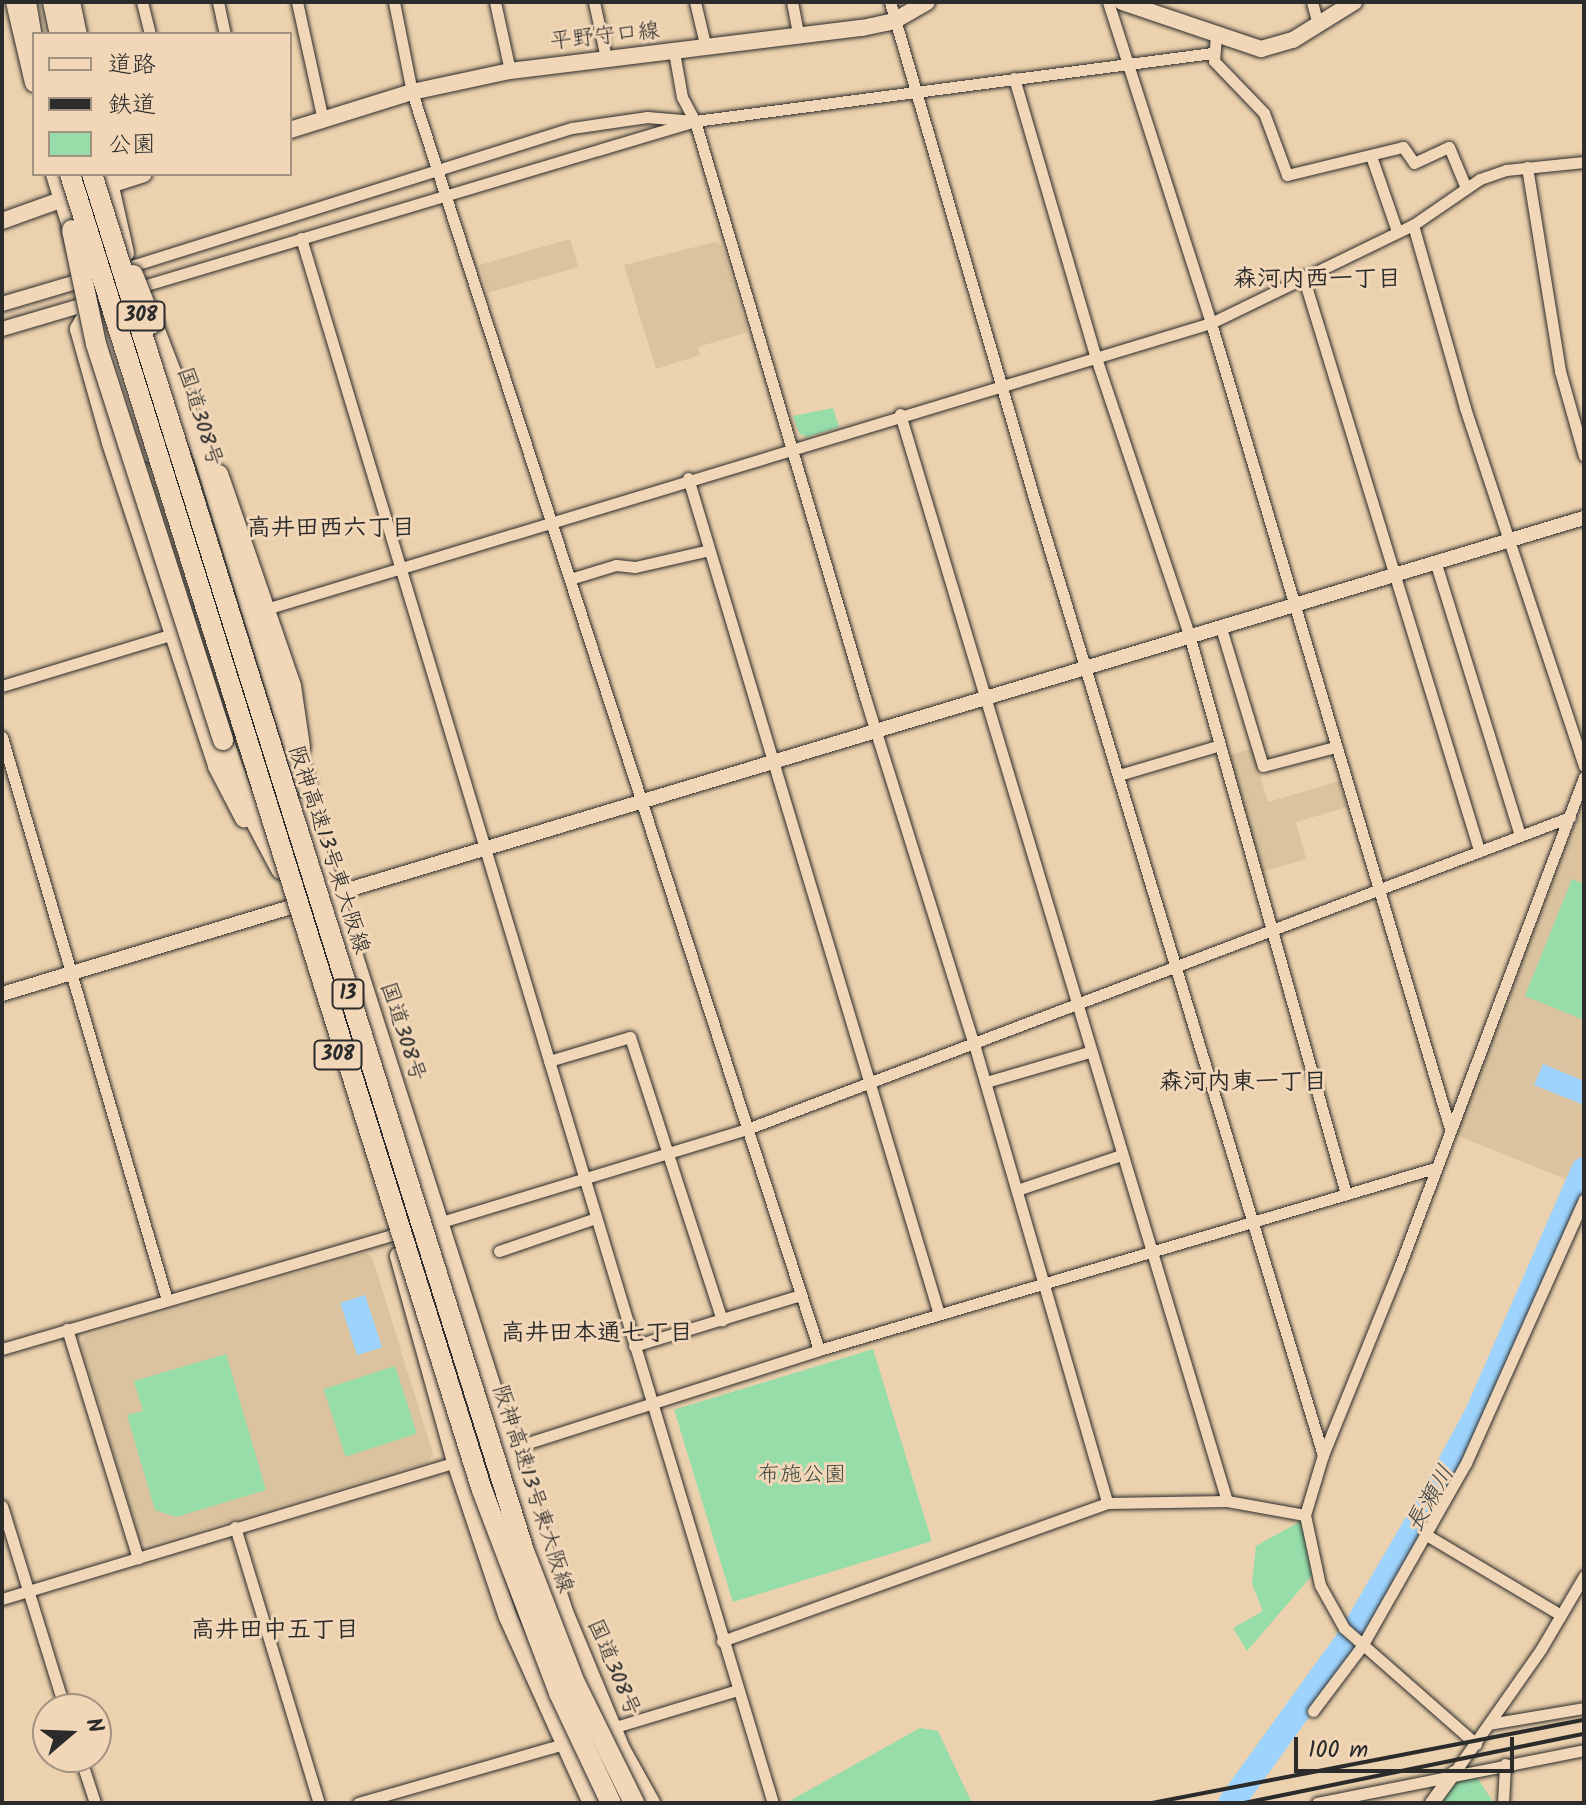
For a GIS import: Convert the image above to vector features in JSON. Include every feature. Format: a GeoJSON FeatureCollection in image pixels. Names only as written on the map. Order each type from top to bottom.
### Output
{"type":"FeatureCollection","features":[{"type":"Feature","properties":{"kind":"highway"},"geometry":{"type":"LineString","coordinates":[[15,2],[32,74]]}},
{"type":"Feature","properties":{"kind":"highway"},"geometry":{"type":"LineString","coordinates":[[28,2],[36,32]]}},
{"type":"Feature","properties":{"kind":"highway"},"geometry":{"type":"LineString","coordinates":[[28,2],[32,34]]}},
{"type":"Feature","properties":{"kind":"highway"},"geometry":{"type":"LineString","coordinates":[[53,2],[60,32]]}},
{"type":"Feature","properties":{"kind":"highway"},"geometry":{"type":"LineString","coordinates":[[71,2],[78,32]]}},
{"type":"Feature","properties":{"kind":"highway"},"geometry":{"type":"LineString","coordinates":[[58,176],[96,344],[223,740],[245,801],[281,869]]}},
{"type":"Feature","properties":{"kind":"highway","name":"308"},"geometry":{"type":"LineString","coordinates":[[58,176],[61,199],[293,907],[393,1235],[456,1462],[508,1617],[592,1803]]}},
{"type":"Feature","properties":{"kind":"highway","name":"阪神高速13号東大阪線"},"geometry":{"type":"LineString","coordinates":[[71,176],[482,1490],[559,1693],[611,1803]]}},
{"type":"Feature","properties":{"kind":"highway"},"geometry":{"type":"LineString","coordinates":[[102,177],[205,460],[267,650],[332,869],[334,894]]}},
{"type":"Feature","properties":{"kind":"highway","name":"国道308号"},"geometry":{"type":"LineString","coordinates":[[102,177],[132,290],[277,741],[334,894],[508,1450],[564,1612],[612,1728],[651,1803]]}},
{"type":"Feature","properties":{"kind":"highway","name":"阪神高速13号東大阪線"},"geometry":{"type":"LineString","coordinates":[[102,177],[524,1551],[575,1683],[634,1803]]}},
{"type":"Feature","properties":{"kind":"highway"},"geometry":{"type":"LineString","coordinates":[[132,290],[154,308],[202,424],[292,686],[306,786]]}},
{"type":"Feature","properties":{"kind":"highway"},"geometry":{"type":"LineString","coordinates":[[95,301],[79,329],[173,634],[217,766],[250,829],[281,869]]}},
{"type":"Feature","properties":{"kind":"main road","name":"平野守口線"},"geometry":{"type":"LineString","coordinates":[[292,129],[412,92],[510,71],[799,37],[894,21],[927,2]]}},
{"type":"Feature","properties":{"kind":"main road"},"geometry":{"type":"LineString","coordinates":[[1122,2],[1261,49],[1318,25],[1354,2]]}},
{"type":"Feature","properties":{"kind":"main road"},"geometry":{"type":"LineString","coordinates":[[2,221],[61,199],[102,177]]}},
{"type":"Feature","properties":{"kind":"street"},"geometry":{"type":"LineString","coordinates":[[142,2],[150,32]]}},
{"type":"Feature","properties":{"kind":"street"},"geometry":{"type":"LineString","coordinates":[[218,2],[225,32]]}},
{"type":"Feature","properties":{"kind":"street"},"geometry":{"type":"LineString","coordinates":[[297,2],[323,120]]}},
{"type":"Feature","properties":{"kind":"street"},"geometry":{"type":"LineString","coordinates":[[394,2],[412,92],[819,1350]]}},
{"type":"Feature","properties":{"kind":"street"},"geometry":{"type":"LineString","coordinates":[[495,2],[510,71]]}},
{"type":"Feature","properties":{"kind":"street"},"geometry":{"type":"LineString","coordinates":[[594,2],[606,58]]}},
{"type":"Feature","properties":{"kind":"street"},"geometry":{"type":"LineString","coordinates":[[695,2],[706,48]]}},
{"type":"Feature","properties":{"kind":"street"},"geometry":{"type":"LineString","coordinates":[[792,2],[799,37]]}},
{"type":"Feature","properties":{"kind":"street"},"geometry":{"type":"LineString","coordinates":[[890,2],[913,94],[1323,1455]]}},
{"type":"Feature","properties":{"kind":"street"},"geometry":{"type":"LineString","coordinates":[[1108,2],[1211,323],[1292,607],[1450,1129]]}},
{"type":"Feature","properties":{"kind":"street"},"geometry":{"type":"LineString","coordinates":[[1312,2],[1318,25]]}},
{"type":"Feature","properties":{"kind":"street"},"geometry":{"type":"LineString","coordinates":[[1212,53],[1216,34]]}},
{"type":"Feature","properties":{"kind":"street"},"geometry":{"type":"LineString","coordinates":[[674,52],[682,97],[695,121],[876,731],[986,1082],[1107,1503]]}},
{"type":"Feature","properties":{"kind":"street"},"geometry":{"type":"LineString","coordinates":[[2,329],[695,121],[1212,53]]}},
{"type":"Feature","properties":{"kind":"street"},"geometry":{"type":"LineString","coordinates":[[1212,53],[1264,113],[1287,175],[1403,147],[1414,163],[1449,147],[1466,188]]}},
{"type":"Feature","properties":{"kind":"street"},"geometry":{"type":"LineString","coordinates":[[1014,78],[1095,355],[1190,638],[1217,746],[1346,1194]]}},
{"type":"Feature","properties":{"kind":"street"},"geometry":{"type":"LineString","coordinates":[[2,304],[572,128],[647,117],[695,121]]}},
{"type":"Feature","properties":{"kind":"street"},"geometry":{"type":"LineString","coordinates":[[1371,156],[1397,231]]}},
{"type":"Feature","properties":{"kind":"street"},"geometry":{"type":"LineString","coordinates":[[266,609],[688,478],[792,450],[900,414],[1001,387],[1095,355],[1211,323],[1413,225],[1466,188],[1506,170],[1584,162]]}},
{"type":"Feature","properties":{"kind":"street"},"geometry":{"type":"LineString","coordinates":[[1527,167],[1560,371],[1584,456]]}},
{"type":"Feature","properties":{"kind":"street"},"geometry":{"type":"LineString","coordinates":[[1413,225],[1508,541],[1584,766]]}},
{"type":"Feature","properties":{"kind":"street"},"geometry":{"type":"LineString","coordinates":[[301,238],[773,1803]]}},
{"type":"Feature","properties":{"kind":"street"},"geometry":{"type":"LineString","coordinates":[[1303,276],[1479,850]]}},
{"type":"Feature","properties":{"kind":"street"},"geometry":{"type":"LineString","coordinates":[[900,414],[1075,1007],[1227,1501]]}},
{"type":"Feature","properties":{"kind":"street"},"geometry":{"type":"LineString","coordinates":[[688,478],[939,1314]]}},
{"type":"Feature","properties":{"kind":"street"},"geometry":{"type":"LineString","coordinates":[[2,994],[642,801],[772,758],[876,731],[1584,518]]}},
{"type":"Feature","properties":{"kind":"street"},"geometry":{"type":"LineString","coordinates":[[570,579],[616,565],[635,567],[709,550]]}},
{"type":"Feature","properties":{"kind":"street"},"geometry":{"type":"LineString","coordinates":[[1436,564],[1520,835]]}},
{"type":"Feature","properties":{"kind":"street"},"geometry":{"type":"LineString","coordinates":[[1221,628],[1263,766],[1335,747]]}},
{"type":"Feature","properties":{"kind":"street"},"geometry":{"type":"LineString","coordinates":[[2,686],[173,634]]}},
{"type":"Feature","properties":{"kind":"street"},"geometry":{"type":"LineString","coordinates":[[2,737],[74,971],[167,1300]]}},
{"type":"Feature","properties":{"kind":"street"},"geometry":{"type":"LineString","coordinates":[[1119,775],[1217,746]]}},
{"type":"Feature","properties":{"kind":"street"},"geometry":{"type":"LineString","coordinates":[[1476,1744],[1344,1628],[1320,1585],[1305,1515],[1323,1455],[1584,777]]}},
{"type":"Feature","properties":{"kind":"street"},"geometry":{"type":"LineString","coordinates":[[438,1223],[665,1150],[747,1129],[869,1079],[1075,1007],[1377,887],[1570,817]]}},
{"type":"Feature","properties":{"kind":"street"},"geometry":{"type":"LineString","coordinates":[[549,1061],[630,1037],[722,1320]]}},
{"type":"Feature","properties":{"kind":"street"},"geometry":{"type":"LineString","coordinates":[[986,1082],[1089,1052]]}},
{"type":"Feature","properties":{"kind":"street"},"geometry":{"type":"LineString","coordinates":[[1017,1190],[1121,1155]]}},
{"type":"Feature","properties":{"kind":"street"},"geometry":{"type":"LineString","coordinates":[[2,1599],[235,1527],[456,1462],[508,1450],[819,1350],[1435,1168]]}},
{"type":"Feature","properties":{"kind":"street"},"geometry":{"type":"LineString","coordinates":[[1313,1711],[1361,1646],[1472,1451],[1584,1199]]}},
{"type":"Feature","properties":{"kind":"street"},"geometry":{"type":"LineString","coordinates":[[499,1251],[524,1248],[596,1218]]}},
{"type":"Feature","properties":{"kind":"street"},"geometry":{"type":"LineString","coordinates":[[2,1349],[393,1235]]}},
{"type":"Feature","properties":{"kind":"street"},"geometry":{"type":"LineString","coordinates":[[634,1346],[801,1295]]}},
{"type":"Feature","properties":{"kind":"street"},"geometry":{"type":"LineString","coordinates":[[67,1329],[138,1558]]}},
{"type":"Feature","properties":{"kind":"street"},"geometry":{"type":"LineString","coordinates":[[722,1641],[1107,1503],[1227,1501],[1305,1515]]}},
{"type":"Feature","properties":{"kind":"street"},"geometry":{"type":"LineString","coordinates":[[2,1506],[60,1693]]}},
{"type":"Feature","properties":{"kind":"street"},"geometry":{"type":"LineString","coordinates":[[235,1527],[319,1803]]}},
{"type":"Feature","properties":{"kind":"street"},"geometry":{"type":"LineString","coordinates":[[1425,1534],[1561,1615]]}},
{"type":"Feature","properties":{"kind":"street"},"geometry":{"type":"LineString","coordinates":[[1432,1803],[1476,1744],[1584,1576]]}},
{"type":"Feature","properties":{"kind":"street"},"geometry":{"type":"LineString","coordinates":[[612,1728],[738,1690]]}},
{"type":"Feature","properties":{"kind":"street"},"geometry":{"type":"LineString","coordinates":[[1489,1724],[1584,1708]]}},
{"type":"Feature","properties":{"kind":"street"},"geometry":{"type":"LineString","coordinates":[[358,1803],[564,1744]]}},
{"type":"Feature","properties":{"kind":"street"},"geometry":{"type":"LineString","coordinates":[[1317,1803],[1454,1773],[1584,1750]]}},
{"type":"Feature","properties":{"kind":"street"},"geometry":{"type":"LineString","coordinates":[[1503,1803],[1505,1764]]}},
{"type":"Feature","properties":{"kind":"street"},"geometry":{"type":"LineString","coordinates":[[85,1773],[95,1803]]}},
{"type":"Feature","properties":{"kind":"shaded area"},"geometry":{"type":"Polygon","coordinates":[[[570,239],[578,267],[488,293],[480,265],[570,239]]]}},
{"type":"Feature","properties":{"kind":"shaded area"},"geometry":{"type":"Polygon","coordinates":[[[715,242],[722,245],[748,332],[698,347],[700,355],[656,369],[624,265],[715,242]]]}},
{"type":"Feature","properties":{"kind":"shaded area"},"geometry":{"type":"Polygon","coordinates":[[[1252,748],[1268,802],[1339,781],[1347,807],[1296,822],[1306,859],[1262,872],[1227,756],[1252,748]]]}},
{"type":"Feature","properties":{"kind":"shaded area"},"geometry":{"type":"Polygon","coordinates":[[[1584,798],[1584,1155],[1573,1182],[1456,1135],[1584,798]]]}},
{"type":"Feature","properties":{"kind":"shaded area"},"geometry":{"type":"Polygon","coordinates":[[[365,1253],[372,1257],[433,1454],[428,1462],[148,1545],[140,1541],[81,1345],[85,1336],[365,1253]]]}},
{"type":"Feature","properties":{"kind":"green space"},"geometry":{"type":"Polygon","coordinates":[[[833,408],[839,427],[807,437],[799,433],[793,416],[833,408]]]}},
{"type":"Feature","properties":{"kind":"green space"},"geometry":{"type":"Polygon","coordinates":[[[1572,879],[1584,884],[1584,1020],[1525,996],[1572,879]]]}},
{"type":"Feature","properties":{"kind":"green space","name":"布施公園"},"geometry":{"type":"Polygon","coordinates":[[[873,1349],[932,1541],[733,1602],[674,1410],[873,1349]]]}},
{"type":"Feature","properties":{"kind":"green space"},"geometry":{"type":"Polygon","coordinates":[[[226,1354],[266,1490],[176,1517],[155,1510],[127,1415],[143,1411],[134,1381],[226,1354]]]}},
{"type":"Feature","properties":{"kind":"green space"},"geometry":{"type":"Polygon","coordinates":[[[395,1366],[417,1434],[346,1457],[324,1389],[395,1366]]]}},
{"type":"Feature","properties":{"kind":"green space"},"geometry":{"type":"Polygon","coordinates":[[[1301,1521],[1314,1573],[1247,1651],[1233,1628],[1263,1611],[1252,1584],[1256,1546],[1301,1521]]]}},
{"type":"Feature","properties":{"kind":"green space"},"geometry":{"type":"Polygon","coordinates":[[[920,1728],[938,1731],[972,1803],[786,1803],[920,1728]]]}},
{"type":"Feature","properties":{"kind":"green space"},"geometry":{"type":"Polygon","coordinates":[[[1474,1773],[1494,1803],[1441,1803],[1461,1775],[1474,1773]]]}},
{"type":"Feature","properties":{"kind":"water"},"geometry":{"type":"Polygon","coordinates":[[[1543,1064],[1584,1081],[1584,1105],[1534,1085],[1543,1064]]]}},
{"type":"Feature","properties":{"kind":"water"},"geometry":{"type":"Polygon","coordinates":[[[365,1295],[382,1347],[357,1355],[340,1303],[365,1295]]]}},
{"type":"Feature","properties":{"kind":"waterway","name":"長瀬川"},"geometry":{"type":"LineString","coordinates":[[1231,1803],[1352,1635],[1431,1500],[1478,1413],[1584,1170]]}},
{"type":"Feature","properties":{"kind":"railway"},"geometry":{"type":"LineString","coordinates":[[1152,1803],[1584,1720]]}},
{"type":"Feature","properties":{"kind":"railway"},"geometry":{"type":"LineString","coordinates":[[1244,1803],[1584,1734]]}},
{"type":"Feature","properties":{"kind":"district","name":"森河内西一丁目"},"geometry":{"type":"Point","coordinates":[1317,280]}},
{"type":"Feature","properties":{"kind":"district","name":"高井田西六丁目"},"geometry":{"type":"Point","coordinates":[331,529]}},
{"type":"Feature","properties":{"kind":"district","name":"森河内東一丁目"},"geometry":{"type":"Point","coordinates":[1243,1083]}},
{"type":"Feature","properties":{"kind":"district","name":"高井田本通七丁目"},"geometry":{"type":"Point","coordinates":[597,1334]}},
{"type":"Feature","properties":{"kind":"district","name":"高井田中五丁目"},"geometry":{"type":"Point","coordinates":[275,1631]}}]}
